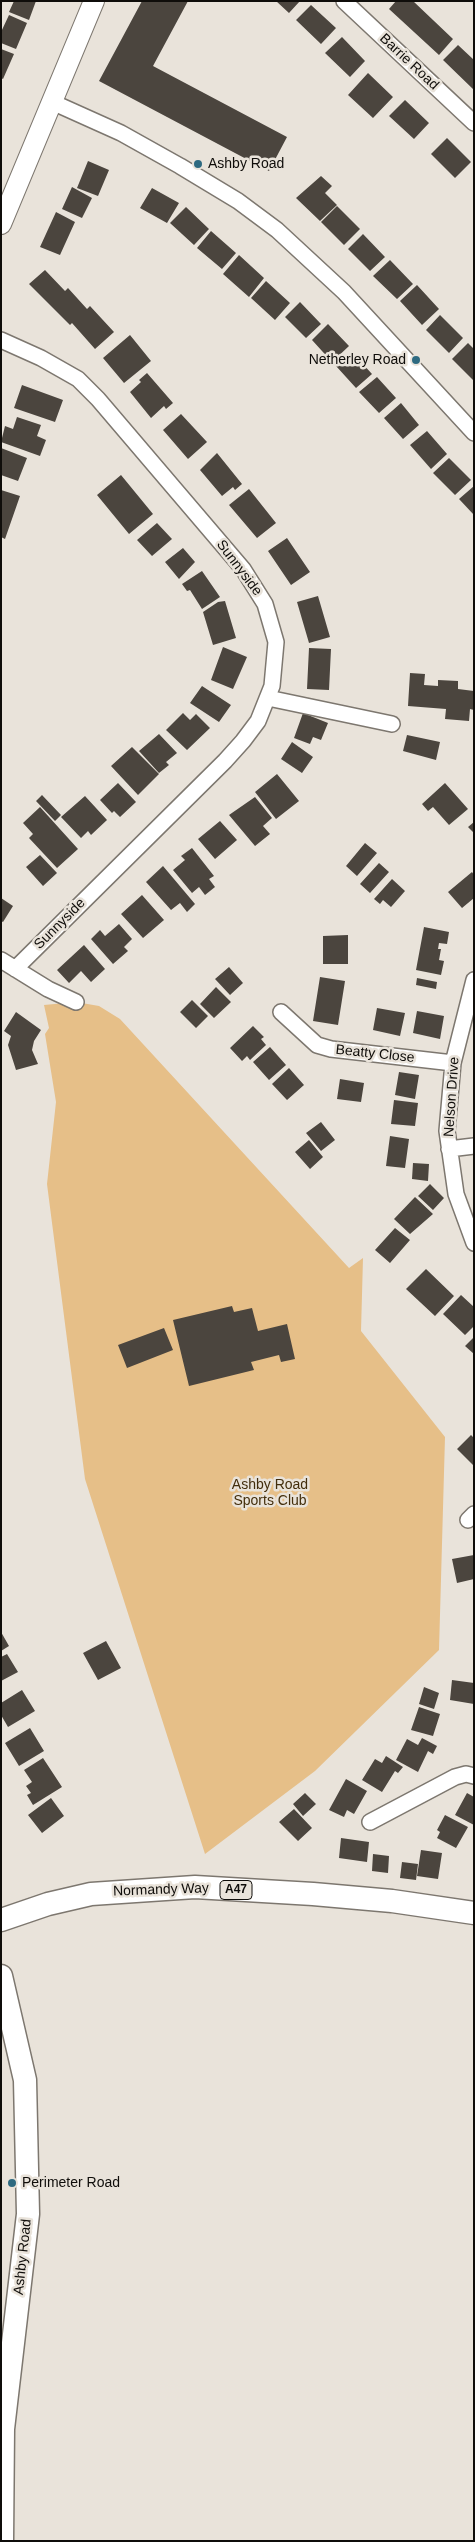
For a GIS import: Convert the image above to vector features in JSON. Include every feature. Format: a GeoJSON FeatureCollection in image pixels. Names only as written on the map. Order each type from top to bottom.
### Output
{"type":"FeatureCollection","features":[{"type":"Feature","properties":{"kind":"main road"},"geometry":{"type":"LineString","coordinates":[[1,224],[94,1]]}},
{"type":"Feature","properties":{"kind":"main road","name":"Normandy Way"},"geometry":{"type":"LineString","coordinates":[[1,1920],[48,1904],[91,1894],[195,1887],[343,1897],[474,1913]]}},
{"type":"Feature","properties":{"kind":"main road","name":"Ashby Road"},"geometry":{"type":"LineString","coordinates":[[1,1976],[25,2080],[28,2214],[5,2410],[2,2541]]}},
{"type":"Feature","properties":{"kind":"street","name":"Barrie Road"},"geometry":{"type":"LineString","coordinates":[[344,1],[474,123]]}},
{"type":"Feature","properties":{"kind":"street"},"geometry":{"type":"LineString","coordinates":[[52,102],[121,133],[180,166],[238,201],[277,230],[344,292],[474,433]]}},
{"type":"Feature","properties":{"kind":"street","name":"Sunnyside"},"geometry":{"type":"LineString","coordinates":[[2,342],[41,358],[78,379],[98,399],[243,569],[265,604],[276,642],[272,686],[258,721],[225,761],[15,969]]}},
{"type":"Feature","properties":{"kind":"street"},"geometry":{"type":"LineString","coordinates":[[268,698],[392,724]]}},
{"type":"Feature","properties":{"kind":"street"},"geometry":{"type":"LineString","coordinates":[[1,960],[48,990],[76,1002]]}},
{"type":"Feature","properties":{"kind":"street","name":"Nelson Drive"},"geometry":{"type":"LineString","coordinates":[[474,980],[453,1063],[447,1131],[456,1194],[474,1243]]}},
{"type":"Feature","properties":{"kind":"street","name":"Beatty Close"},"geometry":{"type":"LineString","coordinates":[[281,1012],[317,1045],[331,1049],[453,1063]]}},
{"type":"Feature","properties":{"kind":"street"},"geometry":{"type":"LineString","coordinates":[[449,1149],[474,1146]]}},
{"type":"Feature","properties":{"kind":"street"},"geometry":{"type":"LineString","coordinates":[[370,1822],[455,1777],[466,1774],[474,1776]]}},
{"type":"Feature","properties":{"kind":"green space","name":"Ashby Road Sports Club"},"geometry":{"type":"Polygon","coordinates":[[[76,1002],[99,1006],[120,1019],[349,1268],[363,1258],[361,1331],[445,1437],[439,1650],[315,1771],[205,1854],[85,1479],[47,1184],[56,1102],[45,1034],[49,1028],[44,1005],[76,1002]]]}},
{"type":"Feature","properties":{"kind":"building"},"geometry":{"type":"Polygon","coordinates":[[[14,1],[36,1],[29,20],[9,12],[14,1]]]}},
{"type":"Feature","properties":{"kind":"building"},"geometry":{"type":"Polygon","coordinates":[[[142,1],[188,1],[153,66],[287,137],[269,171],[99,81],[142,1]]]}},
{"type":"Feature","properties":{"kind":"building"},"geometry":{"type":"Polygon","coordinates":[[[276,1],[300,1],[289,13],[276,1]]]}},
{"type":"Feature","properties":{"kind":"building"},"geometry":{"type":"Polygon","coordinates":[[[396,1],[413,1],[453,39],[439,55],[389,9],[396,1]]]}},
{"type":"Feature","properties":{"kind":"building"},"geometry":{"type":"Polygon","coordinates":[[[311,5],[336,28],[321,44],[296,20],[311,5]]]}},
{"type":"Feature","properties":{"kind":"building"},"geometry":{"type":"Polygon","coordinates":[[[9,15],[27,23],[16,49],[1,43],[1,32],[9,15]]]}},
{"type":"Feature","properties":{"kind":"building"},"geometry":{"type":"Polygon","coordinates":[[[342,37],[365,61],[350,77],[325,53],[342,37]]]}},
{"type":"Feature","properties":{"kind":"building"},"geometry":{"type":"Polygon","coordinates":[[[458,45],[474,60],[474,90],[443,60],[458,45]]]}},
{"type":"Feature","properties":{"kind":"building"},"geometry":{"type":"Polygon","coordinates":[[[1,49],[14,54],[3,79],[1,78],[1,49]]]}},
{"type":"Feature","properties":{"kind":"building"},"geometry":{"type":"Polygon","coordinates":[[[368,73],[393,97],[373,118],[348,95],[368,73]]]}},
{"type":"Feature","properties":{"kind":"building"},"geometry":{"type":"Polygon","coordinates":[[[405,100],[429,123],[414,139],[389,116],[405,100]]]}},
{"type":"Feature","properties":{"kind":"building"},"geometry":{"type":"Polygon","coordinates":[[[447,138],[471,162],[455,178],[431,154],[447,138]]]}},
{"type":"Feature","properties":{"kind":"building"},"geometry":{"type":"Polygon","coordinates":[[[88,161],[109,170],[98,196],[77,188],[88,161]]]}},
{"type":"Feature","properties":{"kind":"building"},"geometry":{"type":"Polygon","coordinates":[[[321,176],[332,186],[325,193],[337,205],[320,221],[296,198],[321,176]]]}},
{"type":"Feature","properties":{"kind":"building"},"geometry":{"type":"Polygon","coordinates":[[[72,187],[92,198],[82,218],[62,209],[72,187]]]}},
{"type":"Feature","properties":{"kind":"building"},"geometry":{"type":"Polygon","coordinates":[[[152,188],[179,203],[167,223],[140,208],[152,188]]]}},
{"type":"Feature","properties":{"kind":"building"},"geometry":{"type":"Polygon","coordinates":[[[337,206],[360,229],[344,245],[321,222],[337,206]]]}},
{"type":"Feature","properties":{"kind":"building"},"geometry":{"type":"Polygon","coordinates":[[[186,207],[209,229],[194,245],[170,223],[186,207]]]}},
{"type":"Feature","properties":{"kind":"building"},"geometry":{"type":"Polygon","coordinates":[[[56,212],[75,222],[60,255],[40,247],[56,212]]]}},
{"type":"Feature","properties":{"kind":"building"},"geometry":{"type":"Polygon","coordinates":[[[211,231],[236,253],[222,269],[197,248],[211,231]]]}},
{"type":"Feature","properties":{"kind":"building"},"geometry":{"type":"Polygon","coordinates":[[[363,234],[385,257],[370,271],[348,249],[363,234]]]}},
{"type":"Feature","properties":{"kind":"building"},"geometry":{"type":"Polygon","coordinates":[[[239,255],[264,278],[249,297],[223,274],[239,255]]]}},
{"type":"Feature","properties":{"kind":"building"},"geometry":{"type":"Polygon","coordinates":[[[390,260],[413,284],[397,299],[373,276],[390,260]]]}},
{"type":"Feature","properties":{"kind":"building"},"geometry":{"type":"Polygon","coordinates":[[[45,270],[65,291],[68,288],[87,309],[90,306],[114,332],[95,349],[72,323],[70,325],[29,284],[45,270]]]}},
{"type":"Feature","properties":{"kind":"building"},"geometry":{"type":"Polygon","coordinates":[[[266,281],[290,303],[275,320],[251,298],[266,281]]]}},
{"type":"Feature","properties":{"kind":"building"},"geometry":{"type":"Polygon","coordinates":[[[417,285],[439,309],[422,325],[400,301],[417,285]]]}},
{"type":"Feature","properties":{"kind":"building"},"geometry":{"type":"Polygon","coordinates":[[[300,302],[321,324],[306,338],[285,317],[300,302]]]}},
{"type":"Feature","properties":{"kind":"building"},"geometry":{"type":"Polygon","coordinates":[[[440,315],[463,338],[449,353],[426,330],[440,315]]]}},
{"type":"Feature","properties":{"kind":"building"},"geometry":{"type":"Polygon","coordinates":[[[328,324],[349,346],[332,362],[312,340],[328,324]]]}},
{"type":"Feature","properties":{"kind":"building"},"geometry":{"type":"Polygon","coordinates":[[[130,335],[151,361],[124,383],[103,358],[130,335]]]}},
{"type":"Feature","properties":{"kind":"building"},"geometry":{"type":"Polygon","coordinates":[[[468,343],[474,349],[474,381],[452,359],[468,343]]]}},
{"type":"Feature","properties":{"kind":"building"},"geometry":{"type":"Polygon","coordinates":[[[352,352],[372,374],[356,388],[336,366],[352,352]]]}},
{"type":"Feature","properties":{"kind":"building"},"geometry":{"type":"Polygon","coordinates":[[[147,373],[173,403],[166,409],[164,406],[151,418],[130,392],[141,382],[139,380],[147,373]]]}},
{"type":"Feature","properties":{"kind":"building"},"geometry":{"type":"Polygon","coordinates":[[[377,377],[396,398],[379,413],[359,392],[377,377]]]}},
{"type":"Feature","properties":{"kind":"building"},"geometry":{"type":"Polygon","coordinates":[[[22,385],[63,400],[55,422],[14,408],[22,385]]]}},
{"type":"Feature","properties":{"kind":"building"},"geometry":{"type":"Polygon","coordinates":[[[401,403],[419,425],[403,439],[384,418],[401,403]]]}},
{"type":"Feature","properties":{"kind":"building"},"geometry":{"type":"Polygon","coordinates":[[[181,414],[207,442],[188,459],[163,430],[181,414]]]}},
{"type":"Feature","properties":{"kind":"building"},"geometry":{"type":"Polygon","coordinates":[[[17,417],[41,425],[37,436],[46,440],[40,456],[1,442],[5,426],[13,429],[17,417]]]}},
{"type":"Feature","properties":{"kind":"building"},"geometry":{"type":"Polygon","coordinates":[[[427,431],[447,454],[431,469],[410,445],[427,431]]]}},
{"type":"Feature","properties":{"kind":"building"},"geometry":{"type":"Polygon","coordinates":[[[1,448],[27,458],[18,481],[1,475],[1,448]]]}},
{"type":"Feature","properties":{"kind":"building"},"geometry":{"type":"Polygon","coordinates":[[[217,453],[242,484],[235,490],[233,487],[222,496],[200,470],[217,453]]]}},
{"type":"Feature","properties":{"kind":"building"},"geometry":{"type":"Polygon","coordinates":[[[449,458],[471,480],[455,495],[433,473],[449,458]]]}},
{"type":"Feature","properties":{"kind":"building"},"geometry":{"type":"Polygon","coordinates":[[[121,475],[153,514],[129,534],[97,495],[121,475]]]}},
{"type":"Feature","properties":{"kind":"building"},"geometry":{"type":"Polygon","coordinates":[[[474,486],[474,515],[459,499],[474,486]]]}},
{"type":"Feature","properties":{"kind":"building"},"geometry":{"type":"Polygon","coordinates":[[[249,489],[276,523],[257,538],[229,505],[249,489]]]}},
{"type":"Feature","properties":{"kind":"building"},"geometry":{"type":"Polygon","coordinates":[[[1,490],[20,496],[5,539],[1,537],[1,490]]]}},
{"type":"Feature","properties":{"kind":"building"},"geometry":{"type":"Polygon","coordinates":[[[157,523],[172,539],[152,556],[137,540],[157,523]]]}},
{"type":"Feature","properties":{"kind":"building"},"geometry":{"type":"Polygon","coordinates":[[[287,538],[310,572],[291,585],[268,551],[287,538]]]}},
{"type":"Feature","properties":{"kind":"building"},"geometry":{"type":"Polygon","coordinates":[[[183,548],[195,562],[179,579],[165,562],[183,548]]]}},
{"type":"Feature","properties":{"kind":"building"},"geometry":{"type":"Polygon","coordinates":[[[202,571],[220,597],[202,609],[190,590],[187,591],[182,584],[202,571]]]}},
{"type":"Feature","properties":{"kind":"building"},"geometry":{"type":"Polygon","coordinates":[[[318,596],[330,637],[309,643],[297,602],[318,596]]]}},
{"type":"Feature","properties":{"kind":"building"},"geometry":{"type":"Polygon","coordinates":[[[225,601],[236,638],[213,645],[203,612],[218,602],[225,601]]]}},
{"type":"Feature","properties":{"kind":"building"},"geometry":{"type":"Polygon","coordinates":[[[223,647],[247,657],[233,689],[211,680],[223,647]]]}},
{"type":"Feature","properties":{"kind":"building"},"geometry":{"type":"Polygon","coordinates":[[[309,648],[331,649],[329,690],[307,689],[309,648]]]}},
{"type":"Feature","properties":{"kind":"building"},"geometry":{"type":"Polygon","coordinates":[[[410,673],[425,674],[424,685],[438,686],[438,680],[458,681],[458,689],[474,691],[474,710],[470,709],[469,721],[445,719],[446,709],[408,706],[410,673]]]}},
{"type":"Feature","properties":{"kind":"building"},"geometry":{"type":"Polygon","coordinates":[[[202,686],[231,705],[219,722],[190,703],[202,686]]]}},
{"type":"Feature","properties":{"kind":"building"},"geometry":{"type":"Polygon","coordinates":[[[183,713],[190,720],[196,714],[210,728],[187,750],[166,730],[183,713]]]}},
{"type":"Feature","properties":{"kind":"building"},"geometry":{"type":"Polygon","coordinates":[[[303,713],[328,723],[321,740],[313,737],[310,744],[294,738],[303,713]]]}},
{"type":"Feature","properties":{"kind":"building"},"geometry":{"type":"Polygon","coordinates":[[[159,734],[177,753],[166,762],[169,765],[159,773],[139,751],[159,734]]]}},
{"type":"Feature","properties":{"kind":"building"},"geometry":{"type":"Polygon","coordinates":[[[407,735],[440,742],[436,760],[403,751],[407,735]]]}},
{"type":"Feature","properties":{"kind":"building"},"geometry":{"type":"Polygon","coordinates":[[[292,742],[313,757],[302,773],[281,759],[292,742]]]}},
{"type":"Feature","properties":{"kind":"building"},"geometry":{"type":"Polygon","coordinates":[[[132,747],[159,774],[138,795],[111,766],[132,747]]]}},
{"type":"Feature","properties":{"kind":"building"},"geometry":{"type":"Polygon","coordinates":[[[277,774],[299,801],[276,819],[255,792],[277,774]]]}},
{"type":"Feature","properties":{"kind":"building"},"geometry":{"type":"Polygon","coordinates":[[[118,783],[136,802],[120,817],[114,811],[112,813],[100,800],[118,783]]]}},
{"type":"Feature","properties":{"kind":"building"},"geometry":{"type":"Polygon","coordinates":[[[445,783],[468,809],[449,825],[433,807],[428,811],[422,804],[445,783]]]}},
{"type":"Feature","properties":{"kind":"building"},"geometry":{"type":"Polygon","coordinates":[[[42,795],[61,815],[55,821],[36,801],[42,795]]]}},
{"type":"Feature","properties":{"kind":"building"},"geometry":{"type":"Polygon","coordinates":[[[85,796],[107,820],[91,835],[88,831],[81,838],[61,817],[85,796]]]}},
{"type":"Feature","properties":{"kind":"building"},"geometry":{"type":"Polygon","coordinates":[[[255,797],[272,818],[263,826],[270,834],[255,846],[229,815],[255,797]]]}},
{"type":"Feature","properties":{"kind":"building"},"geometry":{"type":"Polygon","coordinates":[[[40,807],[78,849],[57,868],[29,838],[33,834],[23,823],[40,807]]]}},
{"type":"Feature","properties":{"kind":"building"},"geometry":{"type":"Polygon","coordinates":[[[220,821],[237,840],[215,859],[198,839],[220,821]]]}},
{"type":"Feature","properties":{"kind":"building"},"geometry":{"type":"Polygon","coordinates":[[[474,822],[474,833],[468,827],[474,822]]]}},
{"type":"Feature","properties":{"kind":"building"},"geometry":{"type":"Polygon","coordinates":[[[365,843],[377,853],[357,876],[346,866],[365,843]]]}},
{"type":"Feature","properties":{"kind":"building"},"geometry":{"type":"Polygon","coordinates":[[[192,848],[214,876],[209,879],[215,887],[205,895],[199,887],[192,893],[173,870],[185,860],[181,856],[192,848]]]}},
{"type":"Feature","properties":{"kind":"building"},"geometry":{"type":"Polygon","coordinates":[[[40,855],[57,873],[43,886],[26,867],[40,855]]]}},
{"type":"Feature","properties":{"kind":"building"},"geometry":{"type":"Polygon","coordinates":[[[379,863],[389,872],[370,893],[360,884],[379,863]]]}},
{"type":"Feature","properties":{"kind":"building"},"geometry":{"type":"Polygon","coordinates":[[[163,866],[195,904],[187,912],[180,903],[171,910],[146,882],[163,866]]]}},
{"type":"Feature","properties":{"kind":"building"},"geometry":{"type":"Polygon","coordinates":[[[472,872],[474,875],[474,898],[462,908],[448,892],[472,872]]]}},
{"type":"Feature","properties":{"kind":"building"},"geometry":{"type":"Polygon","coordinates":[[[392,879],[405,891],[391,907],[383,900],[380,904],[374,899],[392,879]]]}},
{"type":"Feature","properties":{"kind":"building"},"geometry":{"type":"Polygon","coordinates":[[[142,895],[164,920],[143,938],[121,914],[142,895]]]}},
{"type":"Feature","properties":{"kind":"building"},"geometry":{"type":"Polygon","coordinates":[[[1,898],[13,906],[3,922],[1,921],[1,898]]]}},
{"type":"Feature","properties":{"kind":"building"},"geometry":{"type":"Polygon","coordinates":[[[119,924],[132,939],[124,947],[128,951],[113,964],[91,939],[100,930],[105,936],[119,924]]]}},
{"type":"Feature","properties":{"kind":"building"},"geometry":{"type":"Polygon","coordinates":[[[424,927],[449,932],[447,944],[439,943],[438,949],[441,949],[439,960],[444,961],[441,975],[416,970],[424,927]]]}},
{"type":"Feature","properties":{"kind":"building"},"geometry":{"type":"Polygon","coordinates":[[[348,935],[348,964],[323,964],[323,936],[348,935]]]}},
{"type":"Feature","properties":{"kind":"building"},"geometry":{"type":"Polygon","coordinates":[[[84,945],[105,969],[91,982],[81,971],[69,983],[57,970],[84,945]]]}},
{"type":"Feature","properties":{"kind":"building"},"geometry":{"type":"Polygon","coordinates":[[[229,967],[243,983],[230,995],[215,979],[229,967]]]}},
{"type":"Feature","properties":{"kind":"building"},"geometry":{"type":"Polygon","coordinates":[[[320,977],[345,981],[338,1025],[313,1021],[320,977]]]}},
{"type":"Feature","properties":{"kind":"building"},"geometry":{"type":"Polygon","coordinates":[[[417,978],[437,982],[436,989],[416,985],[417,978]]]}},
{"type":"Feature","properties":{"kind":"building"},"geometry":{"type":"Polygon","coordinates":[[[216,987],[231,1002],[214,1018],[200,1004],[216,987]]]}},
{"type":"Feature","properties":{"kind":"building"},"geometry":{"type":"Polygon","coordinates":[[[192,1000],[208,1016],[196,1028],[180,1012],[192,1000]]]}},
{"type":"Feature","properties":{"kind":"building"},"geometry":{"type":"Polygon","coordinates":[[[377,1008],[405,1013],[400,1036],[373,1030],[377,1008]]]}},
{"type":"Feature","properties":{"kind":"building"},"geometry":{"type":"Polygon","coordinates":[[[417,1011],[444,1016],[440,1039],[413,1033],[417,1011]]]}},
{"type":"Feature","properties":{"kind":"building"},"geometry":{"type":"Polygon","coordinates":[[[16,1012],[41,1030],[34,1041],[32,1050],[38,1064],[16,1070],[8,1045],[11,1036],[4,1031],[16,1012]]]}},
{"type":"Feature","properties":{"kind":"building"},"geometry":{"type":"Polygon","coordinates":[[[253,1026],[264,1037],[261,1039],[266,1045],[250,1060],[247,1056],[242,1061],[230,1048],[253,1026]]]}},
{"type":"Feature","properties":{"kind":"building"},"geometry":{"type":"Polygon","coordinates":[[[270,1047],[286,1065],[269,1080],[253,1062],[270,1047]]]}},
{"type":"Feature","properties":{"kind":"building"},"geometry":{"type":"Polygon","coordinates":[[[289,1068],[304,1085],[287,1100],[272,1084],[289,1068]]]}},
{"type":"Feature","properties":{"kind":"building"},"geometry":{"type":"Polygon","coordinates":[[[399,1072],[419,1075],[415,1099],[395,1095],[399,1072]]]}},
{"type":"Feature","properties":{"kind":"building"},"geometry":{"type":"Polygon","coordinates":[[[340,1079],[364,1083],[361,1102],[337,1099],[340,1079]]]}},
{"type":"Feature","properties":{"kind":"building"},"geometry":{"type":"Polygon","coordinates":[[[394,1100],[418,1103],[415,1126],[391,1124],[394,1100]]]}},
{"type":"Feature","properties":{"kind":"building"},"geometry":{"type":"Polygon","coordinates":[[[321,1122],[335,1140],[321,1151],[306,1133],[321,1122]]]}},
{"type":"Feature","properties":{"kind":"building"},"geometry":{"type":"Polygon","coordinates":[[[390,1136],[409,1139],[405,1168],[386,1166],[390,1136]]]}},
{"type":"Feature","properties":{"kind":"building"},"geometry":{"type":"Polygon","coordinates":[[[309,1140],[323,1157],[310,1169],[295,1152],[309,1140]]]}},
{"type":"Feature","properties":{"kind":"building"},"geometry":{"type":"Polygon","coordinates":[[[413,1163],[429,1164],[428,1181],[412,1179],[413,1163]]]}},
{"type":"Feature","properties":{"kind":"building"},"geometry":{"type":"Polygon","coordinates":[[[430,1184],[444,1198],[433,1210],[418,1196],[430,1184]]]}},
{"type":"Feature","properties":{"kind":"building"},"geometry":{"type":"Polygon","coordinates":[[[415,1197],[433,1214],[410,1234],[394,1219],[415,1197]]]}},
{"type":"Feature","properties":{"kind":"building"},"geometry":{"type":"Polygon","coordinates":[[[395,1228],[410,1240],[390,1263],[375,1250],[395,1228]]]}},
{"type":"Feature","properties":{"kind":"building"},"geometry":{"type":"Polygon","coordinates":[[[426,1269],[454,1296],[435,1316],[406,1289],[426,1269]]]}},
{"type":"Feature","properties":{"kind":"building"},"geometry":{"type":"Polygon","coordinates":[[[461,1295],[474,1307],[474,1326],[465,1335],[443,1314],[461,1295]]]}},
{"type":"Feature","properties":{"kind":"building"},"geometry":{"type":"Polygon","coordinates":[[[232,1306],[234,1312],[252,1308],[258,1331],[287,1324],[295,1359],[281,1362],[279,1355],[251,1362],[254,1370],[189,1386],[173,1320],[232,1306]]]}},
{"type":"Feature","properties":{"kind":"building"},"geometry":{"type":"Polygon","coordinates":[[[164,1328],[173,1350],[127,1368],[118,1345],[164,1328]]]}},
{"type":"Feature","properties":{"kind":"building"},"geometry":{"type":"Polygon","coordinates":[[[474,1337],[474,1354],[465,1346],[474,1337]]]}},
{"type":"Feature","properties":{"kind":"building"},"geometry":{"type":"Polygon","coordinates":[[[471,1435],[474,1438],[473,1465],[457,1449],[471,1435]]]}},
{"type":"Feature","properties":{"kind":"building"},"geometry":{"type":"Polygon","coordinates":[[[474,1555],[474,1579],[457,1583],[452,1559],[474,1555]]]}},
{"type":"Feature","properties":{"kind":"building"},"geometry":{"type":"Polygon","coordinates":[[[1,1632],[9,1646],[1,1651],[1,1632]]]}},
{"type":"Feature","properties":{"kind":"building"},"geometry":{"type":"Polygon","coordinates":[[[106,1641],[121,1668],[98,1680],[83,1653],[106,1641]]]}},
{"type":"Feature","properties":{"kind":"building"},"geometry":{"type":"Polygon","coordinates":[[[7,1654],[18,1672],[1,1681],[1,1657],[7,1654]]]}},
{"type":"Feature","properties":{"kind":"building"},"geometry":{"type":"Polygon","coordinates":[[[452,1680],[474,1683],[474,1704],[450,1700],[452,1680]]]}},
{"type":"Feature","properties":{"kind":"building"},"geometry":{"type":"Polygon","coordinates":[[[424,1687],[439,1693],[434,1709],[419,1704],[424,1687]]]}},
{"type":"Feature","properties":{"kind":"building"},"geometry":{"type":"Polygon","coordinates":[[[22,1690],[35,1711],[8,1727],[1,1715],[1,1703],[22,1690]]]}},
{"type":"Feature","properties":{"kind":"building"},"geometry":{"type":"Polygon","coordinates":[[[419,1707],[440,1714],[433,1736],[411,1730],[419,1707]]]}},
{"type":"Feature","properties":{"kind":"building"},"geometry":{"type":"Polygon","coordinates":[[[30,1728],[44,1751],[19,1766],[5,1743],[30,1728]]]}},
{"type":"Feature","properties":{"kind":"building"},"geometry":{"type":"Polygon","coordinates":[[[422,1738],[437,1746],[433,1754],[428,1751],[418,1772],[396,1760],[407,1739],[418,1745],[422,1738]]]}},
{"type":"Feature","properties":{"kind":"building"},"geometry":{"type":"Polygon","coordinates":[[[386,1756],[403,1767],[398,1773],[395,1771],[382,1792],[362,1780],[375,1759],[382,1763],[386,1756]]]}},
{"type":"Feature","properties":{"kind":"building"},"geometry":{"type":"Polygon","coordinates":[[[43,1758],[62,1787],[33,1805],[27,1795],[31,1793],[26,1786],[32,1782],[24,1770],[43,1758]]]}},
{"type":"Feature","properties":{"kind":"building"},"geometry":{"type":"Polygon","coordinates":[[[346,1779],[367,1791],[354,1814],[347,1810],[344,1817],[329,1810],[346,1779]]]}},
{"type":"Feature","properties":{"kind":"building"},"geometry":{"type":"Polygon","coordinates":[[[305,1793],[316,1804],[303,1816],[293,1804],[305,1793]]]}},
{"type":"Feature","properties":{"kind":"building"},"geometry":{"type":"Polygon","coordinates":[[[467,1793],[474,1797],[474,1825],[455,1815],[467,1793]]]}},
{"type":"Feature","properties":{"kind":"building"},"geometry":{"type":"Polygon","coordinates":[[[51,1798],[64,1816],[42,1833],[28,1815],[51,1798]]]}},
{"type":"Feature","properties":{"kind":"building"},"geometry":{"type":"Polygon","coordinates":[[[294,1809],[312,1828],[298,1841],[279,1822],[294,1809]]]}},
{"type":"Feature","properties":{"kind":"building"},"geometry":{"type":"Polygon","coordinates":[[[445,1815],[468,1827],[456,1848],[437,1838],[440,1832],[437,1830],[445,1815]]]}},
{"type":"Feature","properties":{"kind":"building"},"geometry":{"type":"Polygon","coordinates":[[[341,1838],[369,1842],[367,1862],[339,1858],[341,1838]]]}},
{"type":"Feature","properties":{"kind":"building"},"geometry":{"type":"Polygon","coordinates":[[[421,1850],[442,1853],[438,1879],[417,1876],[421,1850]]]}},
{"type":"Feature","properties":{"kind":"building"},"geometry":{"type":"Polygon","coordinates":[[[373,1854],[389,1856],[388,1873],[372,1871],[373,1854]]]}},
{"type":"Feature","properties":{"kind":"building"},"geometry":{"type":"Polygon","coordinates":[[[402,1862],[418,1864],[416,1880],[400,1878],[402,1862]]]}},
{"type":"Feature","properties":{"kind":"place","name":"Ashby Road"},"geometry":{"type":"Point","coordinates":[198,164]}},
{"type":"Feature","properties":{"kind":"place","name":"Netherley Road"},"geometry":{"type":"Point","coordinates":[416,360]}},
{"type":"Feature","properties":{"kind":"place","name":"Perimeter Road"},"geometry":{"type":"Point","coordinates":[12,2183]}}]}
